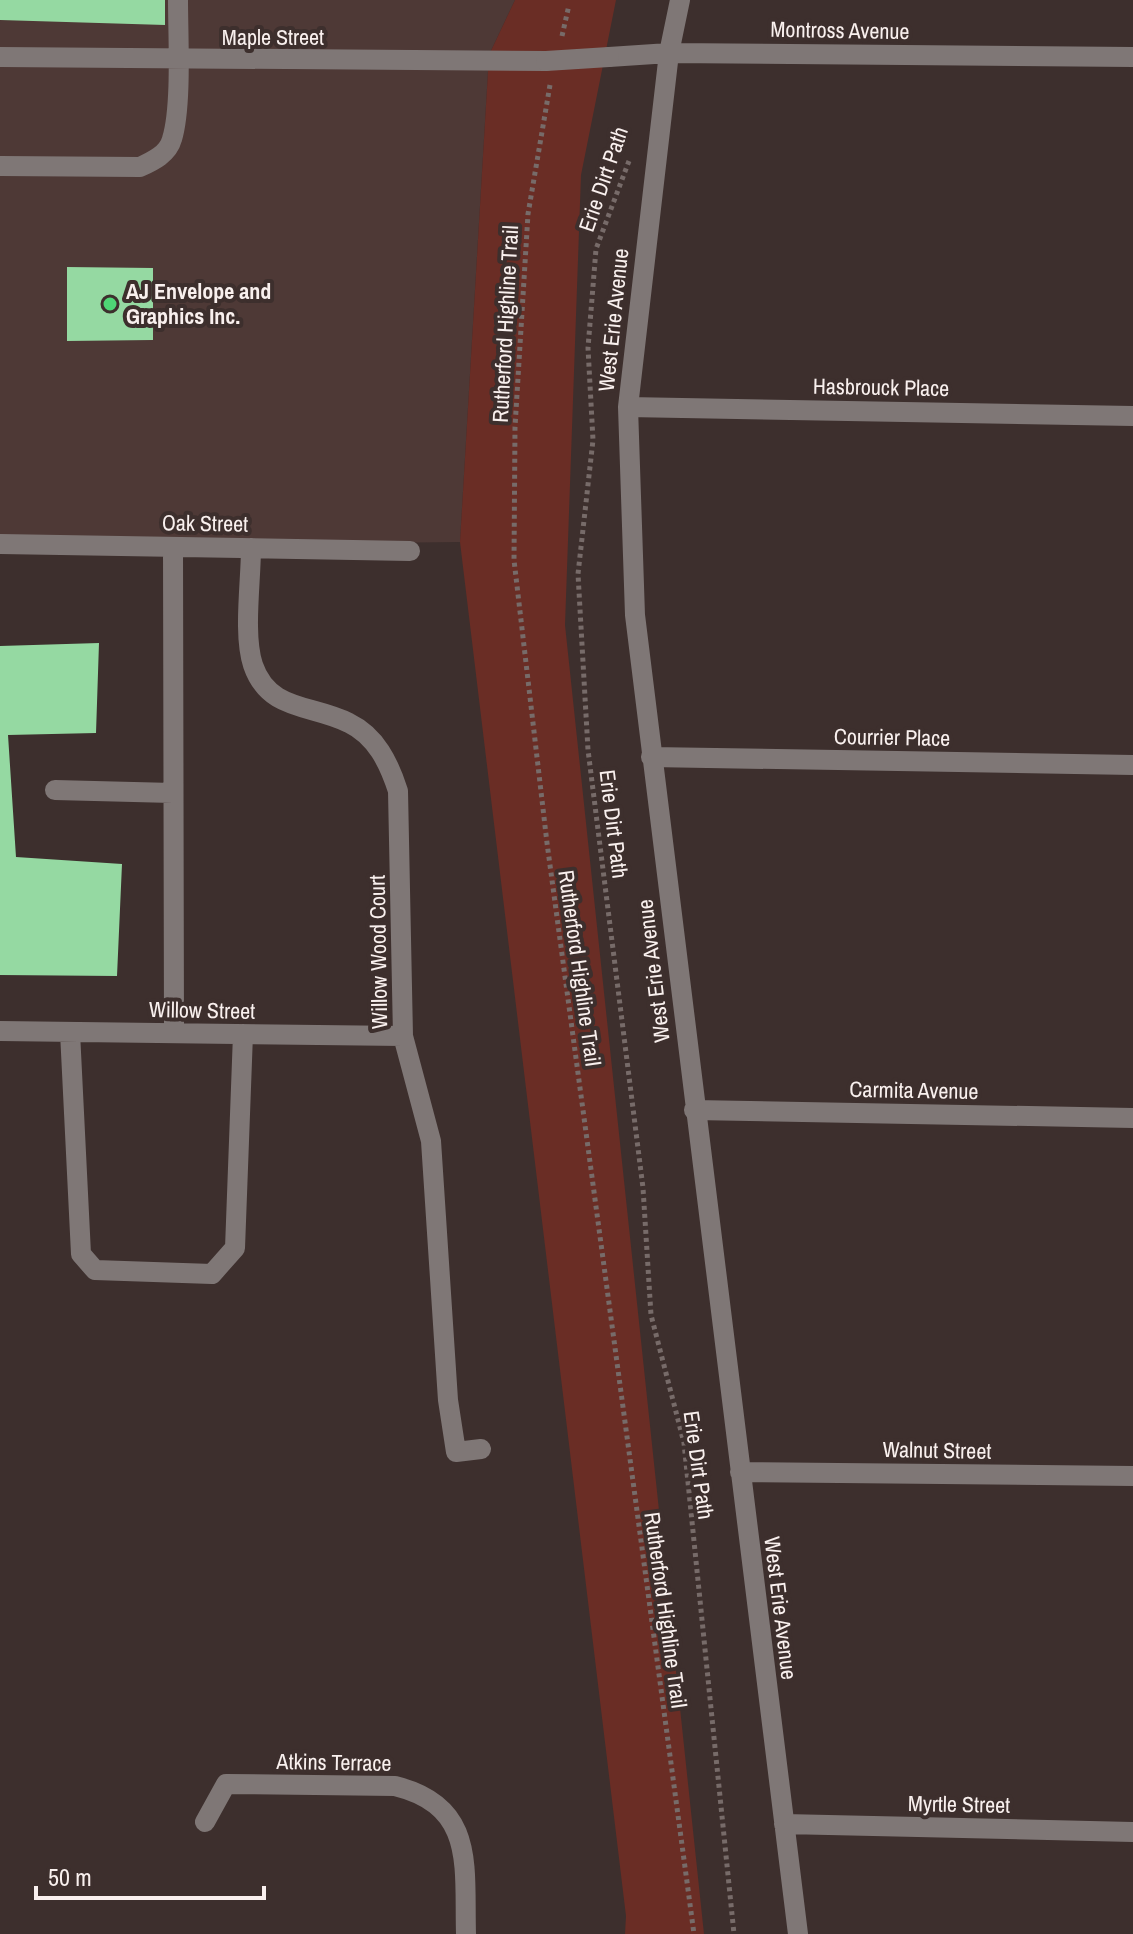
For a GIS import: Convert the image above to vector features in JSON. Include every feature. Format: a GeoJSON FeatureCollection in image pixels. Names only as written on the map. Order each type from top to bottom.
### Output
{"type":"FeatureCollection","features":[{"type":"Feature","properties":{"kind":"street"},"geometry":{"type":"LineString","coordinates":[[0,166],[140,167],[158,159],[172,141],[178,60],[178,0]]}},
{"type":"Feature","properties":{"kind":"street","name":"West Erie Avenue"},"geometry":{"type":"LineString","coordinates":[[680,0],[669,53],[628,407],[635,615],[798,1934]]}},
{"type":"Feature","properties":{"kind":"street","name":"Montross Avenue"},"geometry":{"type":"LineString","coordinates":[[552,64],[669,53],[1133,57]]}},
{"type":"Feature","properties":{"kind":"street","name":"Maple Street"},"geometry":{"type":"LineString","coordinates":[[0,57],[552,64]]}},
{"type":"Feature","properties":{"kind":"street","name":"Hasbrouck Place"},"geometry":{"type":"LineString","coordinates":[[628,407],[1133,416]]}},
{"type":"Feature","properties":{"kind":"street","name":"Oak Street"},"geometry":{"type":"LineString","coordinates":[[0,544],[410,551]]}},
{"type":"Feature","properties":{"kind":"street"},"geometry":{"type":"LineString","coordinates":[[173,547],[174,1033]]}},
{"type":"Feature","properties":{"kind":"street","name":"Willow Wood Court"},"geometry":{"type":"LineString","coordinates":[[251,548],[250,643],[252,664],[261,683],[277,699],[296,708],[350,723],[372,739],[389,763],[398,791],[403,1036],[431,1141],[448,1400],[456,1452],[481,1449]]}},
{"type":"Feature","properties":{"kind":"street","name":"Courrier Place"},"geometry":{"type":"LineString","coordinates":[[651,757],[1133,765]]}},
{"type":"Feature","properties":{"kind":"street"},"geometry":{"type":"LineString","coordinates":[[55,790],[173,793]]}},
{"type":"Feature","properties":{"kind":"street","name":"Willow Street"},"geometry":{"type":"LineString","coordinates":[[0,1031],[403,1036]]}},
{"type":"Feature","properties":{"kind":"street"},"geometry":{"type":"LineString","coordinates":[[70,1032],[81,1254],[95,1270],[212,1274],[235,1248],[243,1034]]}},
{"type":"Feature","properties":{"kind":"street","name":"Carmita Avenue"},"geometry":{"type":"LineString","coordinates":[[694,1110],[1133,1118]]}},
{"type":"Feature","properties":{"kind":"street","name":"Walnut Street"},"geometry":{"type":"LineString","coordinates":[[740,1472],[1133,1476]]}},
{"type":"Feature","properties":{"kind":"street","name":"Atkins Terrace"},"geometry":{"type":"LineString","coordinates":[[205,1822],[226,1784],[395,1786],[419,1792],[440,1806],[457,1828],[464,1850],[466,1934]]}},
{"type":"Feature","properties":{"kind":"street","name":"Myrtle Street"},"geometry":{"type":"LineString","coordinates":[[784,1824],[1133,1832]]}},
{"type":"Feature","properties":{"kind":"path","name":"Rutherford Highline Trail"},"geometry":{"type":"LineString","coordinates":[[569,5],[552,64],[528,214],[515,427],[514,560],[547,843],[694,1934]]}},
{"type":"Feature","properties":{"kind":"path","name":"Erie Dirt Path"},"geometry":{"type":"LineString","coordinates":[[631,154],[596,249],[588,348],[593,440],[578,574],[587,734],[643,1188],[651,1315],[684,1443],[734,1934]]}},
{"type":"Feature","properties":{"kind":"shaded area"},"geometry":{"type":"Polygon","coordinates":[[[0,0],[515,0],[489,55],[460,542],[0,547],[0,0]]]}},
{"type":"Feature","properties":{"kind":"shaded area"},"geometry":{"type":"Polygon","coordinates":[[[515,0],[616,0],[581,175],[565,625],[704,1934],[625,1934],[626,1916],[460,542],[489,55],[515,0]]]}},
{"type":"Feature","properties":{"kind":"building"},"geometry":{"type":"Polygon","coordinates":[[[0,0],[165,0],[165,25],[0,20],[0,0]]]}},
{"type":"Feature","properties":{"kind":"building","name":"AJ Envelope and Graphics Inc."},"geometry":{"type":"Polygon","coordinates":[[[67,267],[153,268],[153,340],[67,341],[67,267]]]}},
{"type":"Feature","properties":{"kind":"building"},"geometry":{"type":"Polygon","coordinates":[[[99,643],[96,733],[8,735],[16,857],[122,864],[117,976],[0,975],[0,646],[99,643]]]}},
{"type":"Feature","properties":{"kind":"place","name":"AJ Envelope and Graphics Inc."},"geometry":{"type":"Point","coordinates":[110,304]}}]}
